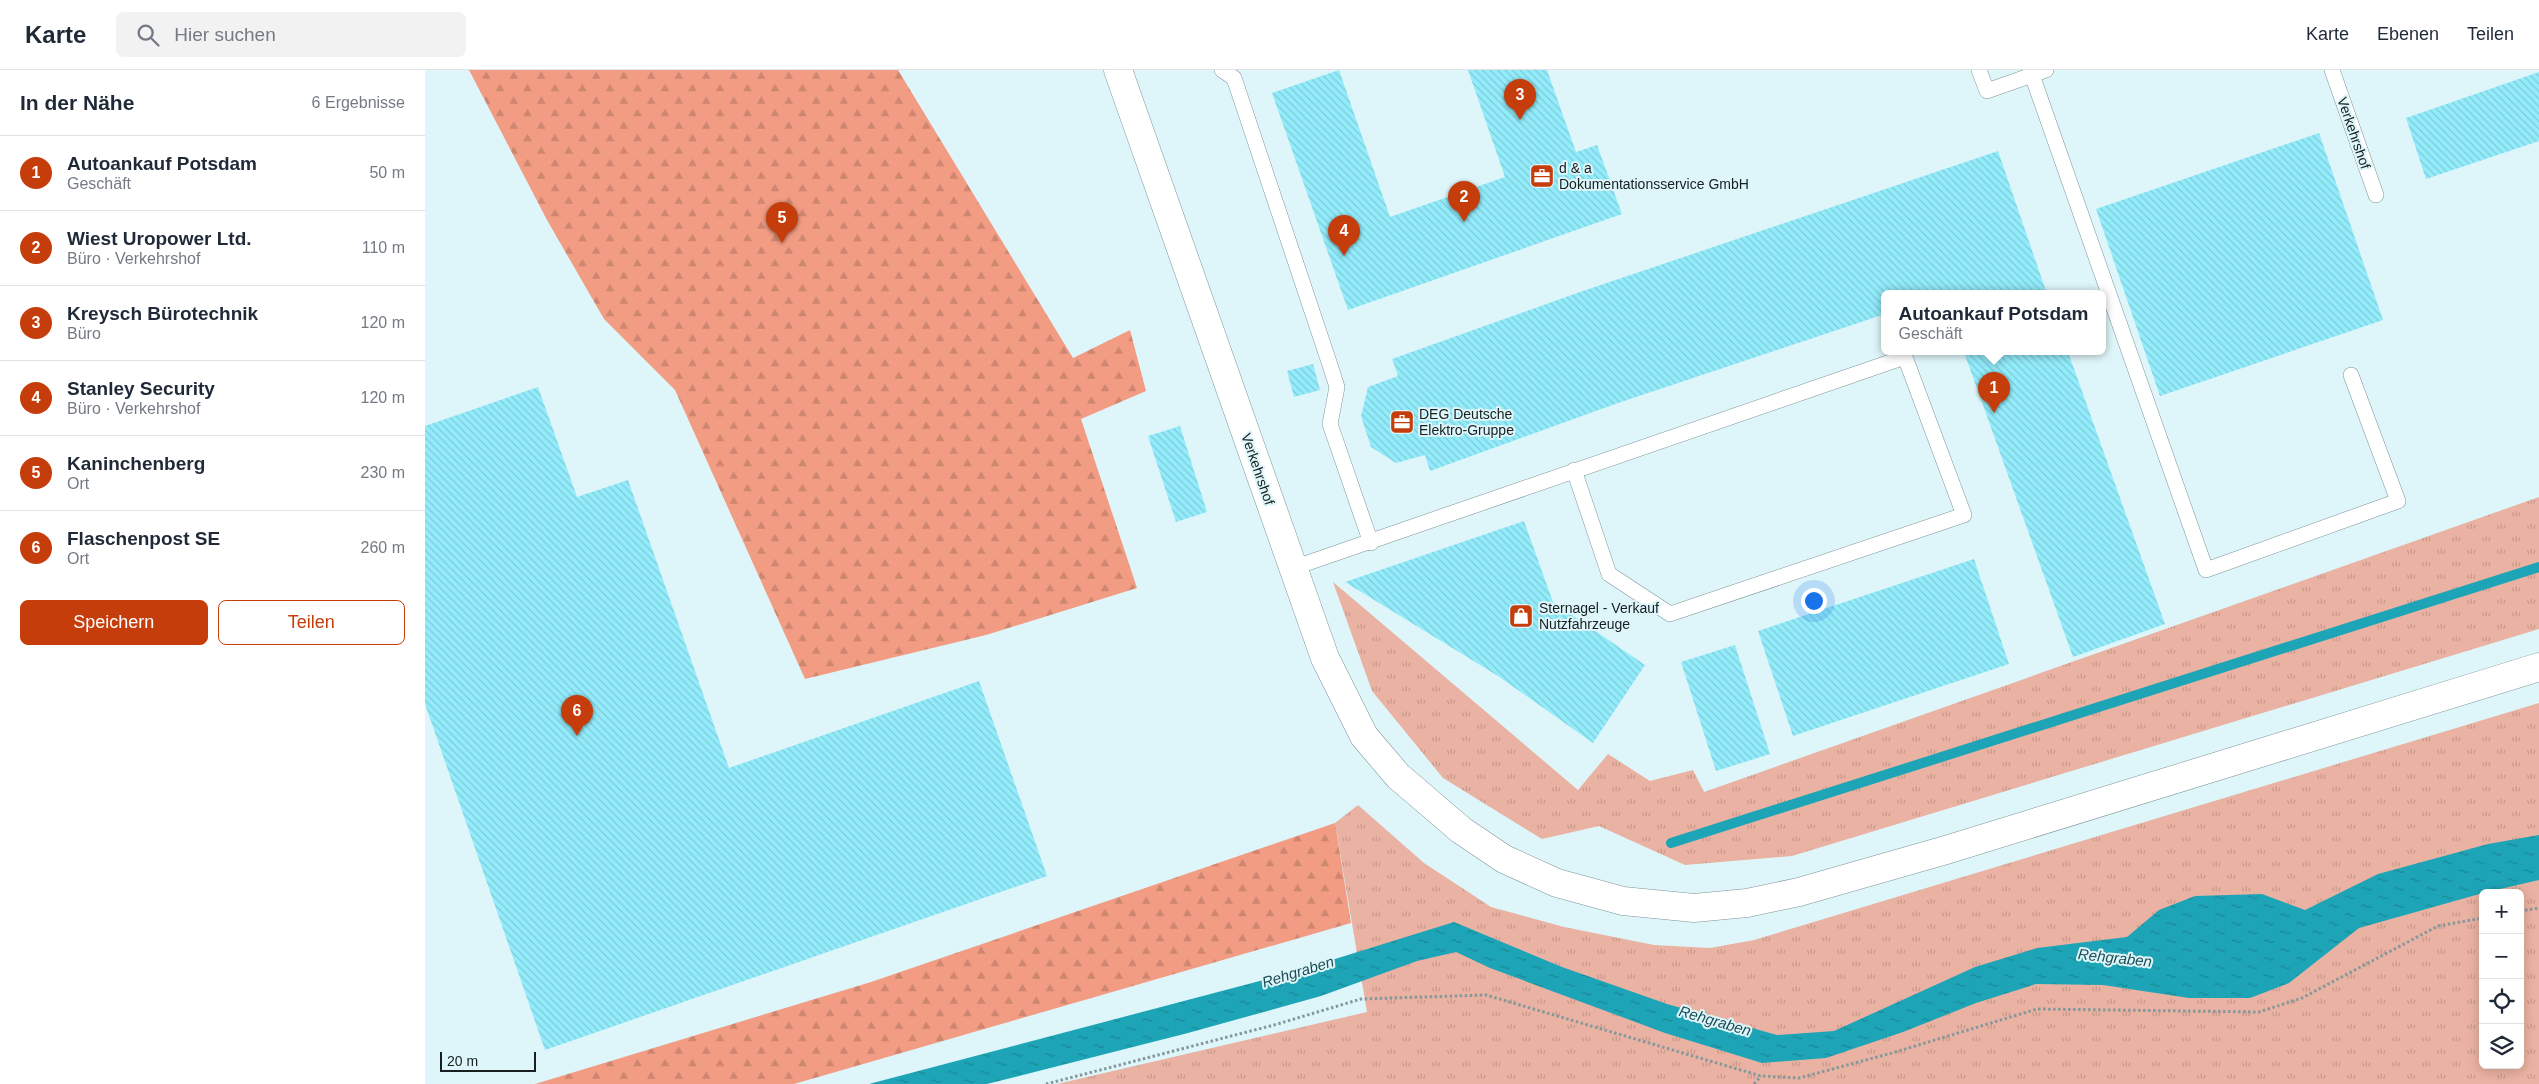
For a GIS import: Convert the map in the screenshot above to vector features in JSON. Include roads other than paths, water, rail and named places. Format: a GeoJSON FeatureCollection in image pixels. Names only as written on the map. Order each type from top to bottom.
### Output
{"type":"FeatureCollection","features":[{"type":"Feature","properties":{"kind":"main road","name":"Verkehrshof"},"geometry":{"type":"LineString","coordinates":[[1118,70],[1325,658],[1364,736],[1397,776],[1461,830],[1504,859],[1557,883],[1623,901],[1694,908],[1747,903],[1799,892],[1946,850],[2539,667]]}},
{"type":"Feature","properties":{"kind":"lane"},"geometry":{"type":"LineString","coordinates":[[1222,70],[1234,78],[1329,362],[1337,388],[1330,424],[1371,543]]}},
{"type":"Feature","properties":{"kind":"lane"},"geometry":{"type":"LineString","coordinates":[[1979,70],[1987,91],[2039,72],[2206,570],[2398,501],[2351,375]]}},
{"type":"Feature","properties":{"kind":"lane","name":"Verkehrshof"},"geometry":{"type":"LineString","coordinates":[[2332,70],[2376,195]]}},
{"type":"Feature","properties":{"kind":"lane"},"geometry":{"type":"LineString","coordinates":[[1293,568],[1371,543],[1574,470],[1905,357],[1964,515],[1670,614],[1609,574],[1574,470]]}},
{"type":"Feature","properties":{"kind":"water","name":"Rehgraben"},"geometry":{"type":"Polygon","coordinates":[[[2539,835],[2539,880],[2500,889],[2479,889],[2479,894],[2359,928],[2289,983],[2250,998],[2189,998],[2103,985],[2036,984],[1976,1003],[1903,1032],[1826,1058],[1762,1063],[1665,1033],[1490,968],[1456,952],[1417,961],[1321,996],[1188,1033],[987,1084],[869,1084],[1290,973],[1454,922],[1562,967],[1667,1004],[1777,1035],[1834,1031],[1975,967],[2037,948],[2127,937],[2159,910],[2195,896],[2262,894],[2305,910],[2378,874],[2488,844],[2539,835]]]}},
{"type":"Feature","properties":{"kind":"waterway"},"geometry":{"type":"LineString","coordinates":[[1671,843],[2539,567]]}},
{"type":"Feature","properties":{"kind":"place","name":"Kreysch Bürotechnik"},"geometry":{"type":"Point","coordinates":[1520,120]}},
{"type":"Feature","properties":{"kind":"place","name":"d & a Dokumentationsservice GmbH"},"geometry":{"type":"Point","coordinates":[1542,176]}},
{"type":"Feature","properties":{"kind":"place","name":"Wiest Uropower Ltd."},"geometry":{"type":"Point","coordinates":[1464,222]}},
{"type":"Feature","properties":{"kind":"place","name":"Kaninchenberg"},"geometry":{"type":"Point","coordinates":[782,243]}},
{"type":"Feature","properties":{"kind":"place","name":"Stanley Security"},"geometry":{"type":"Point","coordinates":[1344,256]}},
{"type":"Feature","properties":{"kind":"place","name":"Autoankauf Potsdam"},"geometry":{"type":"Point","coordinates":[1994,413]}},
{"type":"Feature","properties":{"kind":"place","name":"DEG Deutsche Elektro-Gruppe"},"geometry":{"type":"Point","coordinates":[1402,422]}},
{"type":"Feature","properties":{"kind":"place","name":"Sternagel - Verkauf Nutzfahrzeuge"},"geometry":{"type":"Point","coordinates":[1521,616]}},
{"type":"Feature","properties":{"kind":"place","name":"Flaschenpost SE"},"geometry":{"type":"Point","coordinates":[577,736]}}]}
